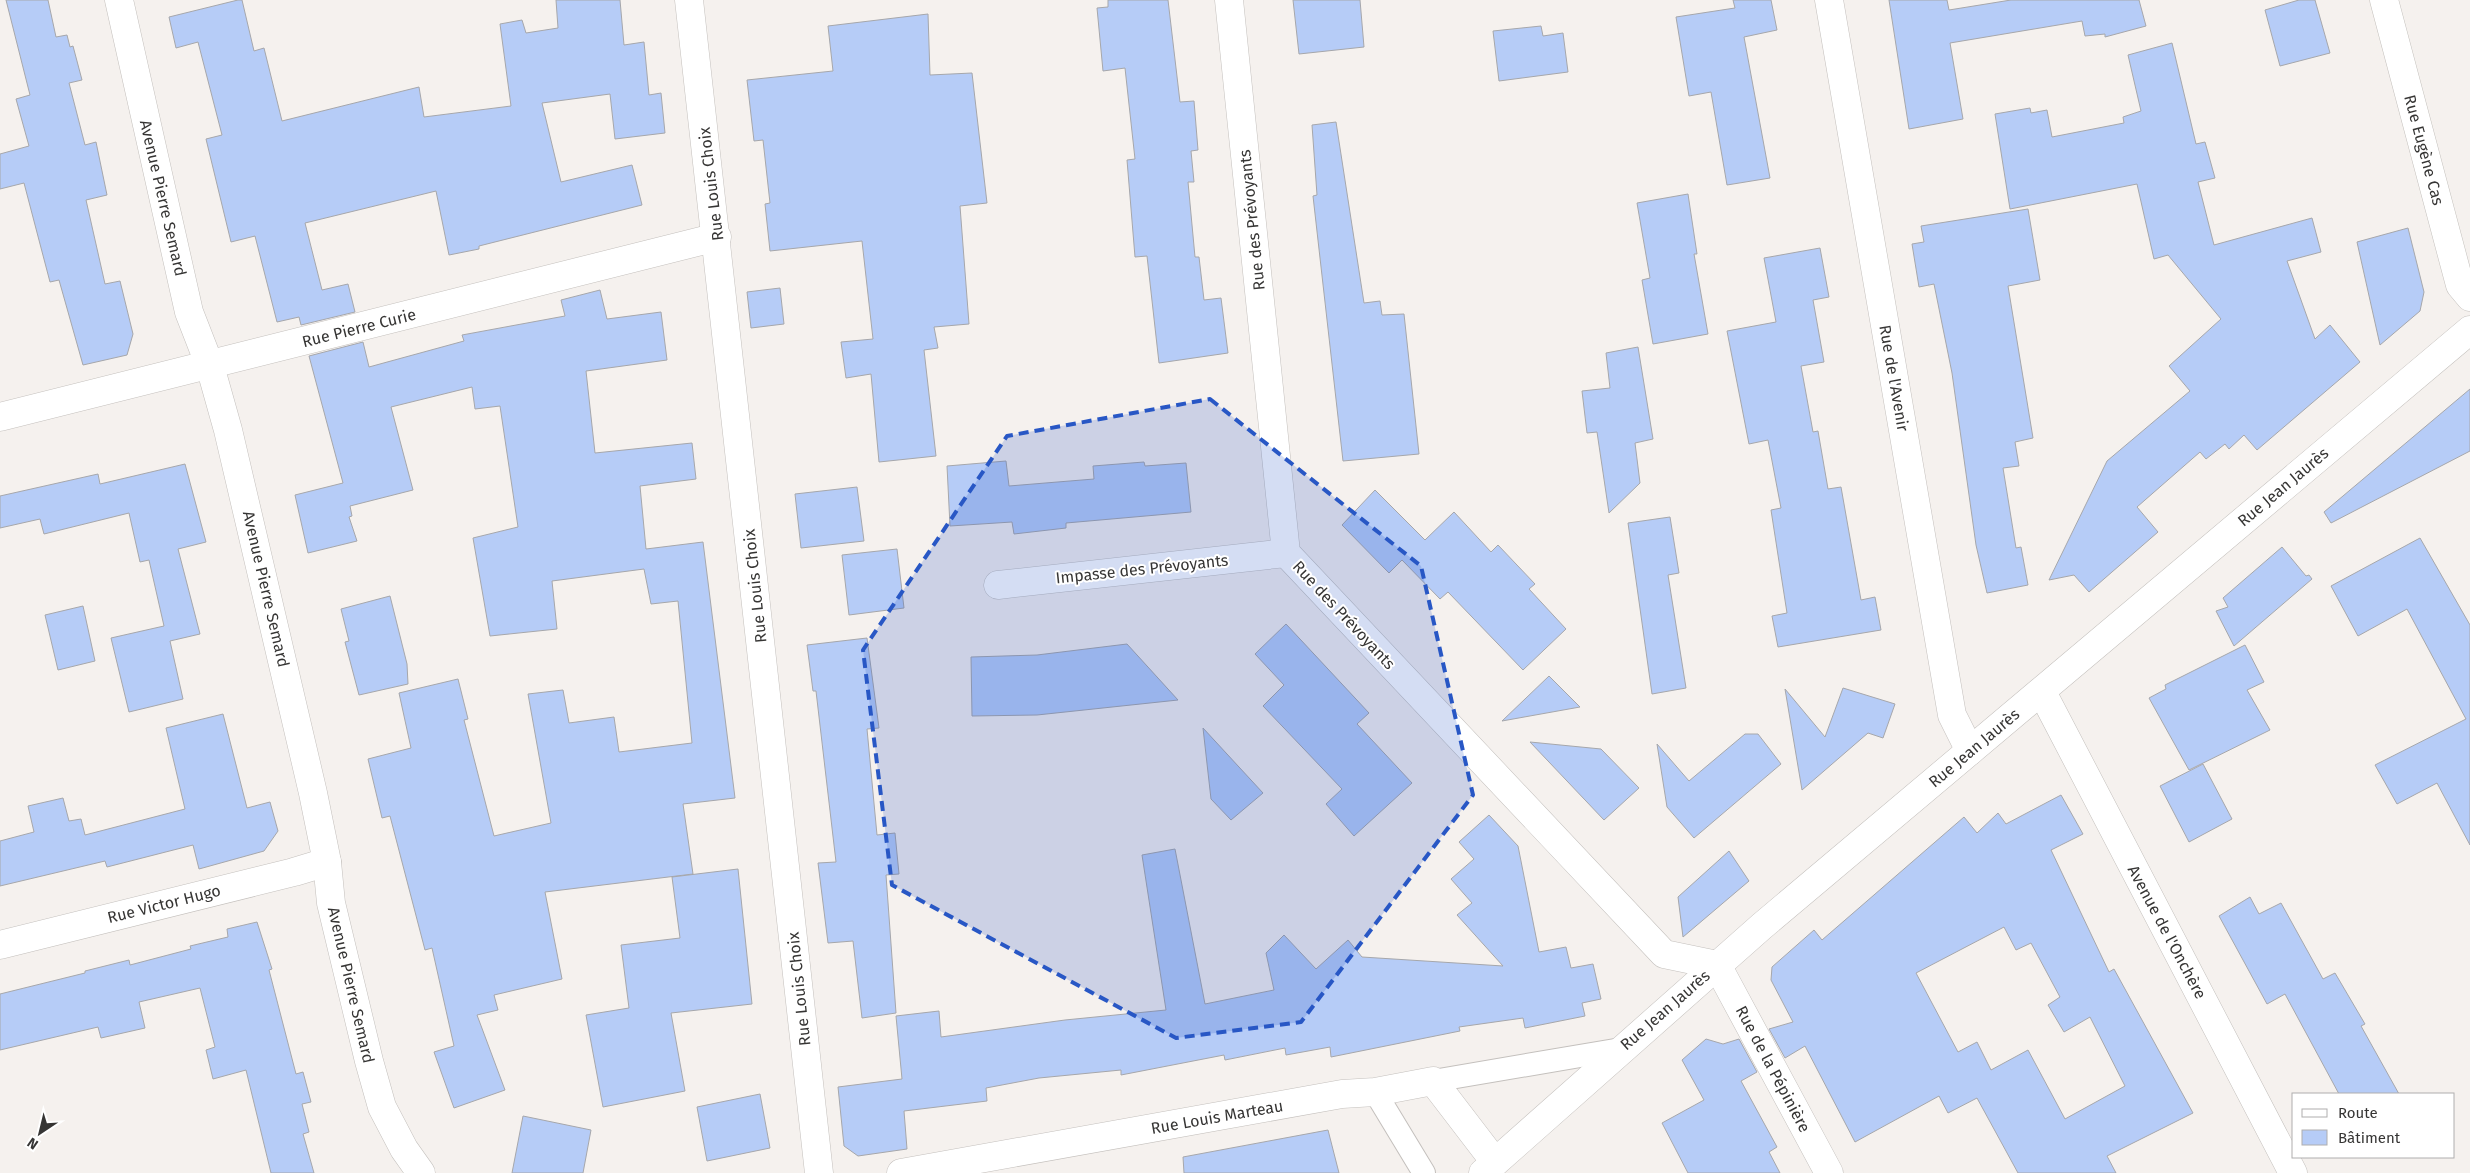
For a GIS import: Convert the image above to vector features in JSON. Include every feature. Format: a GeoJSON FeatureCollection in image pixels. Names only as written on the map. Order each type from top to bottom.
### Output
{"type":"FeatureCollection","features":[{"type":"Feature","properties":{"kind":"street","name":"Avenue Pierre Semard"},"geometry":{"type":"LineString","coordinates":[[119,0],[188,312],[210,366],[228,430],[314,793],[327,862],[331,903],[368,1061],[382,1107],[404,1149],[421,1173]]}},
{"type":"Feature","properties":{"kind":"street","name":"Rue Louis Choix"},"geometry":{"type":"LineString","coordinates":[[689,0],[717,237],[820,1173]]}},
{"type":"Feature","properties":{"kind":"street","name":"Rue des Prévoyants"},"geometry":{"type":"LineString","coordinates":[[1229,0],[1286,553],[1664,954],[1717,965]]}},
{"type":"Feature","properties":{"kind":"street","name":"Rue de l'Avenir"},"geometry":{"type":"LineString","coordinates":[[1829,0],[1952,715],[1970,751]]}},
{"type":"Feature","properties":{"kind":"street","name":"Rue Eugène Cas"},"geometry":{"type":"LineString","coordinates":[[2384,0],[2460,285],[2470,297]]}},
{"type":"Feature","properties":{"kind":"street","name":"Rue Pierre Curie"},"geometry":{"type":"LineString","coordinates":[[0,417],[210,366],[717,237]]}},
{"type":"Feature","properties":{"kind":"street","name":"Rue Jean Jaurès"},"geometry":{"type":"LineString","coordinates":[[1489,1168],[1717,965],[2470,330]]}},
{"type":"Feature","properties":{"kind":"street","name":"Impasse des Prévoyants"},"geometry":{"type":"LineString","coordinates":[[998,585],[1286,553]]}},
{"type":"Feature","properties":{"kind":"street","name":"Avenue de l'Onchère"},"geometry":{"type":"LineString","coordinates":[[2042,692],[2293,1173]]}},
{"type":"Feature","properties":{"kind":"street","name":"Rue Victor Hugo"},"geometry":{"type":"LineString","coordinates":[[0,945],[294,872],[327,862]]}},
{"type":"Feature","properties":{"kind":"street","name":"Rue de la Pépinière"},"geometry":{"type":"LineString","coordinates":[[1717,965],[1829,1173]]}},
{"type":"Feature","properties":{"kind":"street","name":"Rue Louis Marteau"},"geometry":{"type":"LineString","coordinates":[[900,1173],[1342,1094],[1375,1092],[1433,1081]]}},
{"type":"Feature","properties":{"kind":"street"},"geometry":{"type":"LineString","coordinates":[[1433,1081],[1489,1168]]}},
{"type":"Feature","properties":{"kind":"lane"},"geometry":{"type":"LineString","coordinates":[[1433,1081],[1621,1049]]}},
{"type":"Feature","properties":{"kind":"lane"},"geometry":{"type":"LineString","coordinates":[[1375,1092],[1424,1173]]}},
{"type":"Feature","properties":{"kind":"highlighted area"},"geometry":{"type":"Polygon","coordinates":[[[1210,399],[1421,566],[1473,795],[1301,1022],[1176,1038],[892,885],[863,650],[1007,436],[1210,399]]]}},
{"type":"Feature","properties":{"kind":"building"},"geometry":{"type":"Polygon","coordinates":[[[6,0],[48,0],[56,37],[67,35],[70,47],[73,46],[82,80],[69,83],[85,145],[96,142],[107,195],[86,200],[105,284],[120,281],[133,334],[127,355],[83,365],[59,280],[50,282],[24,183],[0,189],[0,154],[29,146],[16,99],[30,95],[6,0]]]}},
{"type":"Feature","properties":{"kind":"building"},"geometry":{"type":"Polygon","coordinates":[[[242,0],[254,51],[264,48],[282,121],[419,87],[424,117],[511,106],[500,24],[522,20],[526,33],[558,28],[556,0],[620,0],[624,45],[644,42],[649,95],[661,93],[665,133],[615,139],[610,94],[542,103],[561,182],[632,165],[642,205],[479,246],[479,249],[449,255],[436,191],[305,223],[322,290],[348,284],[355,312],[301,325],[299,317],[277,322],[255,236],[231,242],[206,139],[222,135],[198,42],[176,48],[169,17],[242,0]]]}},
{"type":"Feature","properties":{"kind":"building"},"geometry":{"type":"Polygon","coordinates":[[[1108,0],[1168,0],[1180,102],[1194,101],[1198,150],[1191,151],[1194,182],[1188,182],[1195,257],[1199,257],[1204,300],[1221,298],[1228,353],[1159,363],[1147,256],[1135,257],[1127,160],[1135,159],[1125,68],[1103,71],[1097,8],[1108,7],[1108,0]]]}},
{"type":"Feature","properties":{"kind":"building"},"geometry":{"type":"Polygon","coordinates":[[[1293,0],[1360,0],[1364,47],[1299,54],[1293,0]]]}},
{"type":"Feature","properties":{"kind":"building"},"geometry":{"type":"Polygon","coordinates":[[[1733,0],[1771,0],[1777,30],[1744,37],[1770,178],[1727,185],[1711,92],[1689,96],[1676,17],[1735,8],[1733,0]]]}},
{"type":"Feature","properties":{"kind":"building"},"geometry":{"type":"Polygon","coordinates":[[[1889,0],[1947,0],[1949,10],[2011,0],[2139,0],[2146,26],[2105,37],[2105,34],[2085,36],[2082,21],[1950,43],[1963,119],[1909,129],[1889,0]]]}},
{"type":"Feature","properties":{"kind":"building"},"geometry":{"type":"Polygon","coordinates":[[[2299,0],[2315,0],[2330,53],[2280,66],[2265,10],[2299,0]]]}},
{"type":"Feature","properties":{"kind":"building"},"geometry":{"type":"Polygon","coordinates":[[[928,14],[930,75],[972,73],[987,203],[960,206],[969,324],[934,327],[938,348],[924,350],[936,456],[879,462],[871,374],[846,378],[841,342],[873,339],[862,241],[770,251],[765,204],[770,203],[763,140],[754,141],[747,80],[833,71],[828,26],[928,14]]]}},
{"type":"Feature","properties":{"kind":"building"},"geometry":{"type":"Polygon","coordinates":[[[1541,26],[1543,36],[1563,33],[1568,72],[1499,81],[1493,31],[1541,26]]]}},
{"type":"Feature","properties":{"kind":"building"},"geometry":{"type":"Polygon","coordinates":[[[2172,43],[2196,144],[2205,142],[2215,178],[2198,182],[2214,245],[2312,218],[2321,252],[2287,261],[2315,339],[2330,325],[2360,362],[2257,450],[2244,435],[2229,449],[2225,444],[2206,459],[2200,452],[2137,507],[2158,532],[2089,592],[2074,575],[2049,580],[2107,461],[2190,391],[2169,366],[2221,319],[2168,255],[2154,259],[2137,184],[2010,209],[1995,114],[2030,108],[2031,113],[2047,110],[2052,137],[2124,123],[2123,117],[2141,111],[2128,55],[2172,43]]]}},
{"type":"Feature","properties":{"kind":"building"},"geometry":{"type":"Polygon","coordinates":[[[1336,122],[1364,303],[1380,301],[1382,315],[1404,314],[1419,454],[1343,461],[1313,196],[1317,195],[1312,125],[1336,122]]]}},
{"type":"Feature","properties":{"kind":"building"},"geometry":{"type":"Polygon","coordinates":[[[1688,194],[1697,254],[1694,254],[1708,334],[1653,344],[1642,280],[1650,278],[1637,203],[1688,194]]]}},
{"type":"Feature","properties":{"kind":"building"},"geometry":{"type":"Polygon","coordinates":[[[2028,209],[2040,280],[2008,286],[2033,438],[2015,442],[2019,466],[2003,468],[2016,548],[2021,547],[2028,585],[1987,593],[1976,545],[1952,373],[1934,284],[1919,287],[1912,244],[1924,242],[1921,226],[2028,209]]]}},
{"type":"Feature","properties":{"kind":"building"},"geometry":{"type":"Polygon","coordinates":[[[2408,228],[2424,292],[2420,311],[2380,345],[2357,242],[2408,228]]]}},
{"type":"Feature","properties":{"kind":"building"},"geometry":{"type":"Polygon","coordinates":[[[1820,248],[1829,297],[1813,300],[1824,362],[1801,366],[1813,432],[1818,431],[1828,489],[1841,487],[1861,600],[1875,597],[1881,630],[1778,647],[1772,616],[1787,613],[1771,510],[1781,508],[1768,440],[1749,444],[1727,331],[1776,322],[1764,258],[1820,248]]]}},
{"type":"Feature","properties":{"kind":"building"},"geometry":{"type":"Polygon","coordinates":[[[780,288],[784,324],[751,328],[747,292],[780,288]]]}},
{"type":"Feature","properties":{"kind":"building"},"geometry":{"type":"Polygon","coordinates":[[[600,290],[607,319],[661,312],[667,360],[586,371],[595,453],[692,443],[696,479],[640,486],[646,549],[703,542],[735,798],[683,804],[693,874],[545,892],[562,979],[494,995],[498,1010],[477,1015],[505,1090],[454,1108],[434,1052],[454,1046],[432,948],[425,950],[390,816],[382,818],[368,759],[411,748],[399,693],[458,679],[468,719],[464,720],[494,836],[551,823],[528,694],[563,690],[569,723],[614,717],[619,752],[692,743],[678,601],[651,604],[644,569],[552,581],[557,629],[490,636],[473,538],[518,527],[500,406],[475,409],[472,387],[391,407],[413,490],[350,506],[352,516],[349,517],[357,541],[308,553],[295,495],[343,483],[309,356],[363,342],[369,367],[464,341],[462,335],[565,316],[561,300],[600,290]]]}},
{"type":"Feature","properties":{"kind":"building"},"geometry":{"type":"Polygon","coordinates":[[[1638,347],[1653,439],[1635,443],[1640,483],[1609,513],[1597,432],[1587,433],[1582,391],[1610,388],[1606,353],[1638,347]]]}},
{"type":"Feature","properties":{"kind":"building"},"geometry":{"type":"Polygon","coordinates":[[[2470,389],[2470,451],[2331,523],[2324,512],[2470,389]]]}},
{"type":"Feature","properties":{"kind":"building"},"geometry":{"type":"Polygon","coordinates":[[[1006,461],[1009,486],[1094,479],[1093,466],[1144,462],[1145,466],[1186,463],[1191,512],[1066,523],[1066,528],[1014,534],[1012,522],[950,526],[947,466],[1006,461]]]}},
{"type":"Feature","properties":{"kind":"building"},"geometry":{"type":"Polygon","coordinates":[[[185,464],[206,542],[178,549],[200,634],[170,641],[183,699],[129,712],[111,638],[164,626],[149,560],[140,562],[129,513],[44,534],[40,519],[0,528],[0,496],[98,474],[100,484],[185,464]]]}},
{"type":"Feature","properties":{"kind":"building"},"geometry":{"type":"Polygon","coordinates":[[[857,487],[864,541],[801,548],[795,494],[857,487]]]}},
{"type":"Feature","properties":{"kind":"building"},"geometry":{"type":"Polygon","coordinates":[[[1375,490],[1425,540],[1454,512],[1491,552],[1498,545],[1535,584],[1529,589],[1566,629],[1523,670],[1448,592],[1440,599],[1402,560],[1389,573],[1342,525],[1375,490]]]}},
{"type":"Feature","properties":{"kind":"building"},"geometry":{"type":"Polygon","coordinates":[[[1670,517],[1679,573],[1668,575],[1686,688],[1652,694],[1628,523],[1670,517]]]}},
{"type":"Feature","properties":{"kind":"building"},"geometry":{"type":"Polygon","coordinates":[[[2420,538],[2470,625],[2470,845],[2437,783],[2397,804],[2375,765],[2466,719],[2407,609],[2358,636],[2331,586],[2420,538]]]}},
{"type":"Feature","properties":{"kind":"building"},"geometry":{"type":"Polygon","coordinates":[[[2282,547],[2306,576],[2309,575],[2312,579],[2234,646],[2216,611],[2228,607],[2223,598],[2282,547]]]}},
{"type":"Feature","properties":{"kind":"building"},"geometry":{"type":"Polygon","coordinates":[[[897,549],[904,608],[849,615],[842,555],[897,549]]]}},
{"type":"Feature","properties":{"kind":"building"},"geometry":{"type":"Polygon","coordinates":[[[390,596],[407,664],[408,684],[359,695],[345,642],[349,641],[341,609],[390,596]]]}},
{"type":"Feature","properties":{"kind":"building"},"geometry":{"type":"Polygon","coordinates":[[[83,606],[95,661],[58,670],[45,615],[83,606]]]}},
{"type":"Feature","properties":{"kind":"building"},"geometry":{"type":"Polygon","coordinates":[[[1286,624],[1369,713],[1357,724],[1412,783],[1354,836],[1326,804],[1342,789],[1263,706],[1284,685],[1255,654],[1286,624]]]}},
{"type":"Feature","properties":{"kind":"building"},"geometry":{"type":"Polygon","coordinates":[[[867,638],[879,728],[867,729],[877,835],[895,833],[899,874],[886,875],[896,1013],[862,1018],[853,941],[828,943],[818,863],[836,862],[816,691],[813,691],[807,645],[867,638]]]}},
{"type":"Feature","properties":{"kind":"building"},"geometry":{"type":"Polygon","coordinates":[[[1127,644],[1178,700],[1037,715],[972,716],[971,657],[1037,655],[1127,644]]]}},
{"type":"Feature","properties":{"kind":"building"},"geometry":{"type":"Polygon","coordinates":[[[2245,645],[2264,682],[2247,690],[2270,730],[2189,770],[2149,698],[2166,689],[2165,685],[2245,645]]]}},
{"type":"Feature","properties":{"kind":"building"},"geometry":{"type":"Polygon","coordinates":[[[1549,676],[1580,707],[1502,721],[1549,676]]]}},
{"type":"Feature","properties":{"kind":"building"},"geometry":{"type":"Polygon","coordinates":[[[1843,688],[1895,704],[1883,738],[1868,733],[1802,790],[1785,689],[1825,737],[1843,688]]]}},
{"type":"Feature","properties":{"kind":"building"},"geometry":{"type":"Polygon","coordinates":[[[223,714],[247,808],[270,802],[278,831],[264,851],[199,869],[193,845],[107,867],[105,861],[0,886],[0,841],[34,832],[28,806],[63,798],[69,821],[81,819],[85,835],[185,809],[166,728],[223,714]]]}},
{"type":"Feature","properties":{"kind":"building"},"geometry":{"type":"Polygon","coordinates":[[[1203,728],[1263,793],[1231,820],[1211,799],[1203,728]]]}},
{"type":"Feature","properties":{"kind":"building"},"geometry":{"type":"Polygon","coordinates":[[[1745,734],[1758,734],[1781,764],[1694,838],[1667,807],[1657,744],[1689,781],[1745,734]]]}},
{"type":"Feature","properties":{"kind":"building"},"geometry":{"type":"Polygon","coordinates":[[[1530,742],[1601,749],[1639,788],[1604,820],[1530,742]]]}},
{"type":"Feature","properties":{"kind":"building"},"geometry":{"type":"Polygon","coordinates":[[[2203,764],[2232,819],[2189,842],[2160,786],[2203,764]]]}},
{"type":"Feature","properties":{"kind":"building"},"geometry":{"type":"Polygon","coordinates":[[[2061,795],[2083,834],[2051,850],[2109,972],[2114,969],[2193,1113],[2107,1156],[2116,1173],[2018,1173],[1977,1098],[1948,1113],[1939,1096],[1855,1142],[1805,1046],[1785,1058],[1769,1029],[1793,1022],[1771,980],[1772,967],[1814,930],[1822,940],[1964,817],[1977,833],[1998,813],[2006,824],[2061,795]],[[2004,927],[1916,973],[1958,1052],[1977,1042],[1991,1070],[2028,1050],[2065,1119],[2125,1086],[2090,1017],[2064,1032],[2048,1005],[2060,997],[2031,943],[2016,950],[2004,927]]]}},
{"type":"Feature","properties":{"kind":"building"},"geometry":{"type":"Polygon","coordinates":[[[1489,815],[1518,846],[1539,952],[1566,947],[1571,968],[1593,964],[1601,999],[1582,1003],[1585,1016],[1525,1028],[1523,1018],[1459,1027],[1460,1031],[1331,1057],[1330,1047],[1286,1055],[1285,1048],[1225,1060],[1224,1055],[1121,1075],[1121,1070],[1039,1078],[986,1088],[987,1101],[904,1111],[907,1149],[858,1156],[844,1146],[838,1087],[902,1079],[896,1016],[939,1011],[941,1037],[1065,1020],[1166,1010],[1142,855],[1175,849],[1205,1004],[1274,990],[1266,953],[1284,935],[1316,969],[1348,940],[1362,957],[1503,966],[1457,915],[1472,903],[1451,879],[1474,859],[1459,842],[1489,815]]]}},
{"type":"Feature","properties":{"kind":"building"},"geometry":{"type":"Polygon","coordinates":[[[1729,851],[1749,881],[1683,937],[1678,897],[1729,851]]]}},
{"type":"Feature","properties":{"kind":"building"},"geometry":{"type":"Polygon","coordinates":[[[738,869],[752,1004],[671,1013],[685,1091],[603,1107],[586,1015],[629,1008],[621,945],[680,938],[672,877],[738,869]]]}},
{"type":"Feature","properties":{"kind":"building"},"geometry":{"type":"Polygon","coordinates":[[[2250,897],[2259,914],[2281,903],[2323,979],[2335,973],[2365,1024],[2361,1026],[2398,1093],[2338,1093],[2285,994],[2267,1004],[2219,916],[2250,897]]]}},
{"type":"Feature","properties":{"kind":"building"},"geometry":{"type":"Polygon","coordinates":[[[257,922],[272,969],[269,970],[296,1074],[303,1072],[311,1102],[302,1104],[309,1132],[303,1134],[314,1173],[271,1173],[246,1070],[213,1079],[206,1050],[215,1047],[200,988],[139,1002],[145,1028],[101,1038],[98,1027],[0,1050],[0,994],[129,960],[130,965],[191,949],[190,946],[228,937],[227,929],[257,922]]]}},
{"type":"Feature","properties":{"kind":"building"},"geometry":{"type":"Polygon","coordinates":[[[1706,1039],[1723,1044],[1739,1039],[1757,1072],[1741,1081],[1777,1147],[1769,1152],[1780,1173],[1688,1173],[1662,1123],[1704,1100],[1682,1060],[1706,1039]]]}},
{"type":"Feature","properties":{"kind":"building"},"geometry":{"type":"Polygon","coordinates":[[[760,1094],[770,1148],[707,1161],[697,1107],[760,1094]]]}},
{"type":"Feature","properties":{"kind":"building"},"geometry":{"type":"Polygon","coordinates":[[[523,1116],[591,1130],[583,1173],[512,1173],[523,1116]]]}},
{"type":"Feature","properties":{"kind":"building"},"geometry":{"type":"Polygon","coordinates":[[[1328,1130],[1339,1173],[1184,1173],[1183,1157],[1328,1130]]]}}]}
